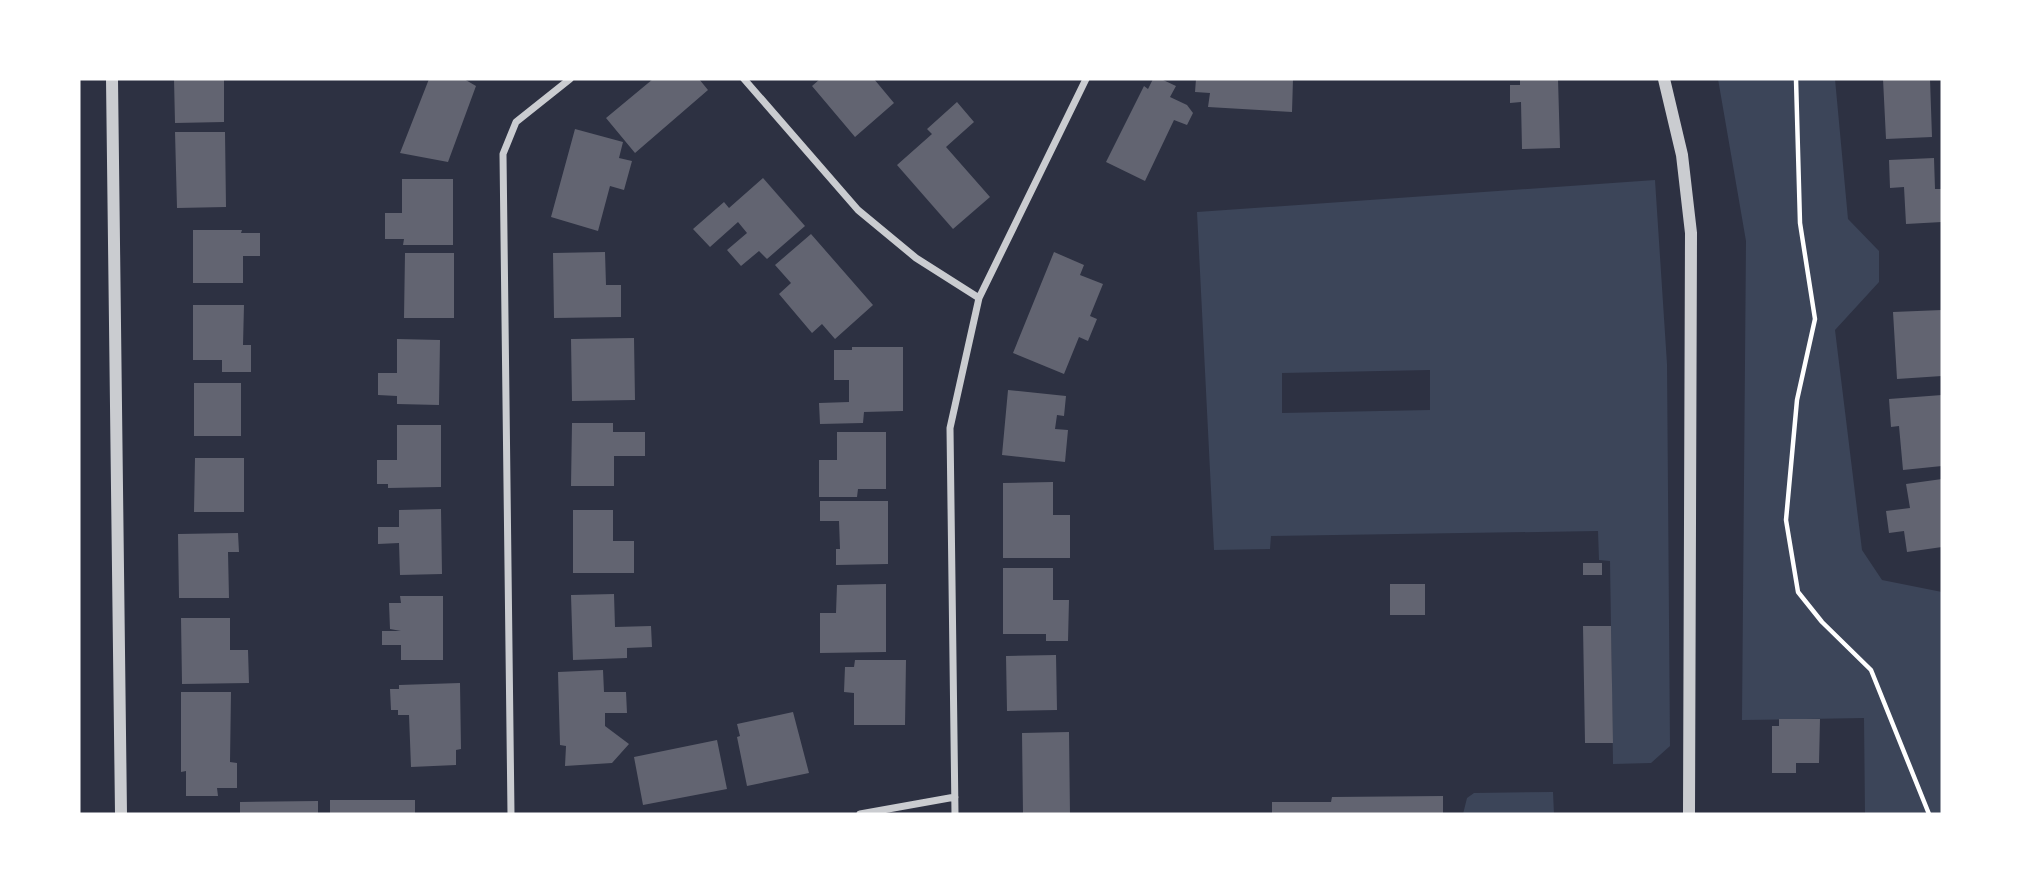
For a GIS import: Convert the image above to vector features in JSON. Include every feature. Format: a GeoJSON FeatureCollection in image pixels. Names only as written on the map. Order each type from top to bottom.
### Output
{"type":"FeatureCollection","features":[{"type":"Feature","properties":{"kind":"street"},"geometry":{"type":"LineString","coordinates":[[112,79],[121,814]]}},
{"type":"Feature","properties":{"kind":"street"},"geometry":{"type":"LineString","coordinates":[[512,814],[503,155],[516,122],[570,79]]}},
{"type":"Feature","properties":{"kind":"street"},"geometry":{"type":"LineString","coordinates":[[744,79],[858,210],[916,258],[979,298]]}},
{"type":"Feature","properties":{"kind":"street"},"geometry":{"type":"LineString","coordinates":[[955,814],[950,428],[979,298],[1086,79]]}},
{"type":"Feature","properties":{"kind":"street"},"geometry":{"type":"LineString","coordinates":[[1664,79],[1682,155],[1691,233],[1689,814]]}},
{"type":"Feature","properties":{"kind":"street"},"geometry":{"type":"LineString","coordinates":[[860,814],[955,797]]}},
{"type":"Feature","properties":{"kind":"path"},"geometry":{"type":"LineString","coordinates":[[1796,79],[1800,223],[1815,319],[1797,400],[1786,520],[1798,592],[1822,622],[1871,670],[1929,814]]}},
{"type":"Feature","properties":{"kind":"shaded area"},"geometry":{"type":"Polygon","coordinates":[[[1718,79],[1835,79],[1848,219],[1879,251],[1879,282],[1835,330],[1862,550],[1882,580],[1942,592],[1942,814],[1865,814],[1864,718],[1742,720],[1746,241],[1718,79]]]}},
{"type":"Feature","properties":{"kind":"shaded area"},"geometry":{"type":"Polygon","coordinates":[[[1655,180],[1667,364],[1670,746],[1651,763],[1613,764],[1610,561],[1599,560],[1598,531],[1271,536],[1270,549],[1214,550],[1197,212],[1655,180]],[[1430,370],[1282,373],[1282,413],[1430,410],[1430,370]]]}},
{"type":"Feature","properties":{"kind":"shaded area"},"geometry":{"type":"Polygon","coordinates":[[[1553,792],[1554,814],[1463,814],[1467,798],[1474,793],[1553,792]]]}},
{"type":"Feature","properties":{"kind":"building"},"geometry":{"type":"Polygon","coordinates":[[[174,79],[224,79],[224,122],[175,123],[174,79]]]}},
{"type":"Feature","properties":{"kind":"building"},"geometry":{"type":"Polygon","coordinates":[[[429,79],[464,79],[476,86],[448,162],[400,153],[429,79]]]}},
{"type":"Feature","properties":{"kind":"building"},"geometry":{"type":"Polygon","coordinates":[[[653,79],[699,79],[708,90],[635,153],[606,118],[653,79]]]}},
{"type":"Feature","properties":{"kind":"building"},"geometry":{"type":"Polygon","coordinates":[[[820,79],[874,79],[894,103],[855,137],[812,86],[820,79]]]}},
{"type":"Feature","properties":{"kind":"building"},"geometry":{"type":"Polygon","coordinates":[[[1153,79],[1161,79],[1176,86],[1170,97],[1187,105],[1193,113],[1187,125],[1174,120],[1145,181],[1106,162],[1144,86],[1148,89],[1153,79]]]}},
{"type":"Feature","properties":{"kind":"building"},"geometry":{"type":"Polygon","coordinates":[[[1196,79],[1293,79],[1292,112],[1208,107],[1210,93],[1195,92],[1196,79]]]}},
{"type":"Feature","properties":{"kind":"building"},"geometry":{"type":"Polygon","coordinates":[[[1520,79],[1558,79],[1560,148],[1522,149],[1521,102],[1510,103],[1510,85],[1520,85],[1520,79]]]}},
{"type":"Feature","properties":{"kind":"building"},"geometry":{"type":"Polygon","coordinates":[[[1883,79],[1930,79],[1932,137],[1886,139],[1883,79]]]}},
{"type":"Feature","properties":{"kind":"building"},"geometry":{"type":"Polygon","coordinates":[[[957,102],[974,122],[946,147],[990,197],[953,229],[897,165],[932,134],[927,129],[957,102]]]}},
{"type":"Feature","properties":{"kind":"building"},"geometry":{"type":"Polygon","coordinates":[[[575,129],[623,142],[619,158],[632,161],[624,190],[610,186],[598,231],[551,217],[575,129]]]}},
{"type":"Feature","properties":{"kind":"building"},"geometry":{"type":"Polygon","coordinates":[[[175,132],[225,132],[226,207],[177,208],[175,132]]]}},
{"type":"Feature","properties":{"kind":"building"},"geometry":{"type":"Polygon","coordinates":[[[1934,158],[1935,189],[1942,189],[1942,222],[1906,224],[1904,187],[1890,188],[1889,160],[1934,158]]]}},
{"type":"Feature","properties":{"kind":"building"},"geometry":{"type":"Polygon","coordinates":[[[763,178],[805,226],[767,259],[759,251],[741,266],[727,250],[747,233],[738,222],[710,247],[693,229],[724,202],[729,208],[763,178]]]}},
{"type":"Feature","properties":{"kind":"building"},"geometry":{"type":"Polygon","coordinates":[[[402,179],[453,179],[453,245],[403,245],[404,239],[385,239],[385,213],[402,213],[402,179]]]}},
{"type":"Feature","properties":{"kind":"building"},"geometry":{"type":"Polygon","coordinates":[[[193,230],[242,230],[241,233],[260,233],[260,256],[243,256],[243,283],[193,283],[193,230]]]}},
{"type":"Feature","properties":{"kind":"building"},"geometry":{"type":"Polygon","coordinates":[[[811,234],[873,305],[835,339],[822,324],[812,333],[779,294],[791,283],[775,265],[811,234]]]}},
{"type":"Feature","properties":{"kind":"building"},"geometry":{"type":"Polygon","coordinates":[[[605,252],[606,285],[621,285],[621,317],[554,318],[553,253],[605,252]]]}},
{"type":"Feature","properties":{"kind":"building"},"geometry":{"type":"Polygon","coordinates":[[[1054,252],[1084,265],[1080,275],[1103,284],[1090,316],[1097,319],[1088,341],[1079,337],[1064,374],[1013,353],[1054,252]]]}},
{"type":"Feature","properties":{"kind":"building"},"geometry":{"type":"Polygon","coordinates":[[[405,253],[454,253],[454,318],[404,318],[405,253]]]}},
{"type":"Feature","properties":{"kind":"building"},"geometry":{"type":"Polygon","coordinates":[[[193,305],[244,305],[243,345],[251,345],[251,372],[222,372],[222,360],[193,360],[193,305]]]}},
{"type":"Feature","properties":{"kind":"building"},"geometry":{"type":"Polygon","coordinates":[[[1942,310],[1942,376],[1897,379],[1893,312],[1942,310]]]}},
{"type":"Feature","properties":{"kind":"building"},"geometry":{"type":"Polygon","coordinates":[[[634,338],[635,400],[572,401],[571,339],[634,338]]]}},
{"type":"Feature","properties":{"kind":"building"},"geometry":{"type":"Polygon","coordinates":[[[397,339],[440,340],[439,405],[397,404],[397,396],[378,395],[378,373],[397,373],[397,339]]]}},
{"type":"Feature","properties":{"kind":"building"},"geometry":{"type":"Polygon","coordinates":[[[852,347],[903,347],[903,411],[864,412],[863,423],[820,424],[819,403],[849,402],[849,380],[834,380],[834,350],[852,350],[852,347]]]}},
{"type":"Feature","properties":{"kind":"building"},"geometry":{"type":"Polygon","coordinates":[[[194,383],[241,383],[241,436],[194,436],[194,383]]]}},
{"type":"Feature","properties":{"kind":"building"},"geometry":{"type":"Polygon","coordinates":[[[1008,390],[1066,396],[1064,416],[1057,415],[1055,429],[1068,430],[1065,462],[1002,455],[1008,390]]]}},
{"type":"Feature","properties":{"kind":"building"},"geometry":{"type":"Polygon","coordinates":[[[1942,395],[1942,466],[1903,470],[1899,426],[1891,427],[1889,399],[1942,395]]]}},
{"type":"Feature","properties":{"kind":"building"},"geometry":{"type":"Polygon","coordinates":[[[572,423],[613,423],[613,432],[645,432],[645,456],[614,456],[614,486],[571,486],[572,423]]]}},
{"type":"Feature","properties":{"kind":"building"},"geometry":{"type":"Polygon","coordinates":[[[397,425],[441,425],[441,487],[388,488],[388,484],[377,484],[377,460],[397,460],[397,425]]]}},
{"type":"Feature","properties":{"kind":"building"},"geometry":{"type":"Polygon","coordinates":[[[837,432],[886,432],[886,489],[858,489],[857,497],[819,497],[819,460],[837,460],[837,432]]]}},
{"type":"Feature","properties":{"kind":"building"},"geometry":{"type":"Polygon","coordinates":[[[195,458],[244,458],[244,512],[194,512],[195,458]]]}},
{"type":"Feature","properties":{"kind":"building"},"geometry":{"type":"Polygon","coordinates":[[[1942,479],[1942,547],[1907,552],[1904,531],[1889,533],[1886,511],[1910,508],[1906,484],[1942,479]]]}},
{"type":"Feature","properties":{"kind":"building"},"geometry":{"type":"Polygon","coordinates":[[[1053,482],[1053,515],[1070,515],[1070,558],[1003,558],[1003,483],[1053,482]]]}},
{"type":"Feature","properties":{"kind":"building"},"geometry":{"type":"Polygon","coordinates":[[[820,501],[888,501],[888,564],[836,565],[836,549],[840,549],[839,521],[820,521],[820,501]]]}},
{"type":"Feature","properties":{"kind":"building"},"geometry":{"type":"Polygon","coordinates":[[[441,509],[442,574],[400,575],[399,543],[378,544],[378,527],[399,527],[399,510],[441,509]]]}},
{"type":"Feature","properties":{"kind":"building"},"geometry":{"type":"Polygon","coordinates":[[[573,510],[613,510],[613,541],[634,541],[634,573],[573,573],[573,510]]]}},
{"type":"Feature","properties":{"kind":"building"},"geometry":{"type":"Polygon","coordinates":[[[238,533],[239,552],[228,552],[229,598],[179,598],[178,534],[238,533]]]}},
{"type":"Feature","properties":{"kind":"building"},"geometry":{"type":"Polygon","coordinates":[[[1583,563],[1602,563],[1602,575],[1583,575],[1583,563]]]}},
{"type":"Feature","properties":{"kind":"building"},"geometry":{"type":"Polygon","coordinates":[[[1003,568],[1053,568],[1053,600],[1069,600],[1068,641],[1046,641],[1046,634],[1003,634],[1003,568]]]}},
{"type":"Feature","properties":{"kind":"building"},"geometry":{"type":"Polygon","coordinates":[[[886,584],[886,652],[820,653],[820,613],[836,613],[837,585],[886,584]]]}},
{"type":"Feature","properties":{"kind":"building"},"geometry":{"type":"Polygon","coordinates":[[[1390,584],[1425,584],[1425,615],[1390,615],[1390,584]]]}},
{"type":"Feature","properties":{"kind":"building"},"geometry":{"type":"Polygon","coordinates":[[[614,594],[615,627],[651,626],[652,647],[627,648],[627,658],[573,660],[571,595],[614,594]]]}},
{"type":"Feature","properties":{"kind":"building"},"geometry":{"type":"Polygon","coordinates":[[[400,596],[443,596],[443,660],[401,660],[401,645],[382,645],[382,631],[401,631],[390,629],[389,603],[401,603],[400,596]]]}},
{"type":"Feature","properties":{"kind":"building"},"geometry":{"type":"Polygon","coordinates":[[[181,618],[230,618],[230,650],[248,650],[249,683],[182,684],[181,618]]]}},
{"type":"Feature","properties":{"kind":"building"},"geometry":{"type":"Polygon","coordinates":[[[1583,626],[1611,626],[1613,743],[1585,743],[1583,626]]]}},
{"type":"Feature","properties":{"kind":"building"},"geometry":{"type":"Polygon","coordinates":[[[1056,655],[1057,710],[1007,711],[1006,656],[1056,655]]]}},
{"type":"Feature","properties":{"kind":"building"},"geometry":{"type":"Polygon","coordinates":[[[855,660],[906,660],[905,725],[854,725],[854,693],[844,692],[845,667],[854,667],[855,660]]]}},
{"type":"Feature","properties":{"kind":"building"},"geometry":{"type":"Polygon","coordinates":[[[603,670],[604,692],[626,692],[627,713],[605,713],[605,726],[629,744],[612,763],[565,766],[566,746],[560,745],[558,672],[603,670]]]}},
{"type":"Feature","properties":{"kind":"building"},"geometry":{"type":"Polygon","coordinates":[[[460,683],[461,749],[456,750],[456,765],[411,767],[409,715],[398,715],[398,710],[391,710],[390,689],[399,689],[399,685],[460,683]]]}},
{"type":"Feature","properties":{"kind":"building"},"geometry":{"type":"Polygon","coordinates":[[[181,692],[231,692],[230,762],[237,763],[237,788],[217,788],[218,796],[186,796],[186,771],[181,772],[181,692]]]}},
{"type":"Feature","properties":{"kind":"building"},"geometry":{"type":"Polygon","coordinates":[[[793,712],[809,773],[747,786],[737,724],[793,712]]]}},
{"type":"Feature","properties":{"kind":"building"},"geometry":{"type":"Polygon","coordinates":[[[1779,719],[1820,719],[1819,763],[1796,763],[1796,773],[1772,773],[1772,726],[1779,726],[1779,719]]]}},
{"type":"Feature","properties":{"kind":"building"},"geometry":{"type":"Polygon","coordinates":[[[1069,732],[1070,814],[1023,814],[1022,733],[1069,732]]]}},
{"type":"Feature","properties":{"kind":"building"},"geometry":{"type":"Polygon","coordinates":[[[717,740],[727,789],[643,805],[634,757],[717,740]]]}},
{"type":"Feature","properties":{"kind":"building"},"geometry":{"type":"Polygon","coordinates":[[[1443,796],[1443,814],[1272,814],[1272,802],[1331,802],[1332,797],[1443,796]]]}},
{"type":"Feature","properties":{"kind":"building"},"geometry":{"type":"Polygon","coordinates":[[[330,800],[415,800],[415,814],[330,814],[330,800]]]}},
{"type":"Feature","properties":{"kind":"building"},"geometry":{"type":"Polygon","coordinates":[[[318,801],[318,814],[240,814],[240,802],[318,801]]]}}]}
